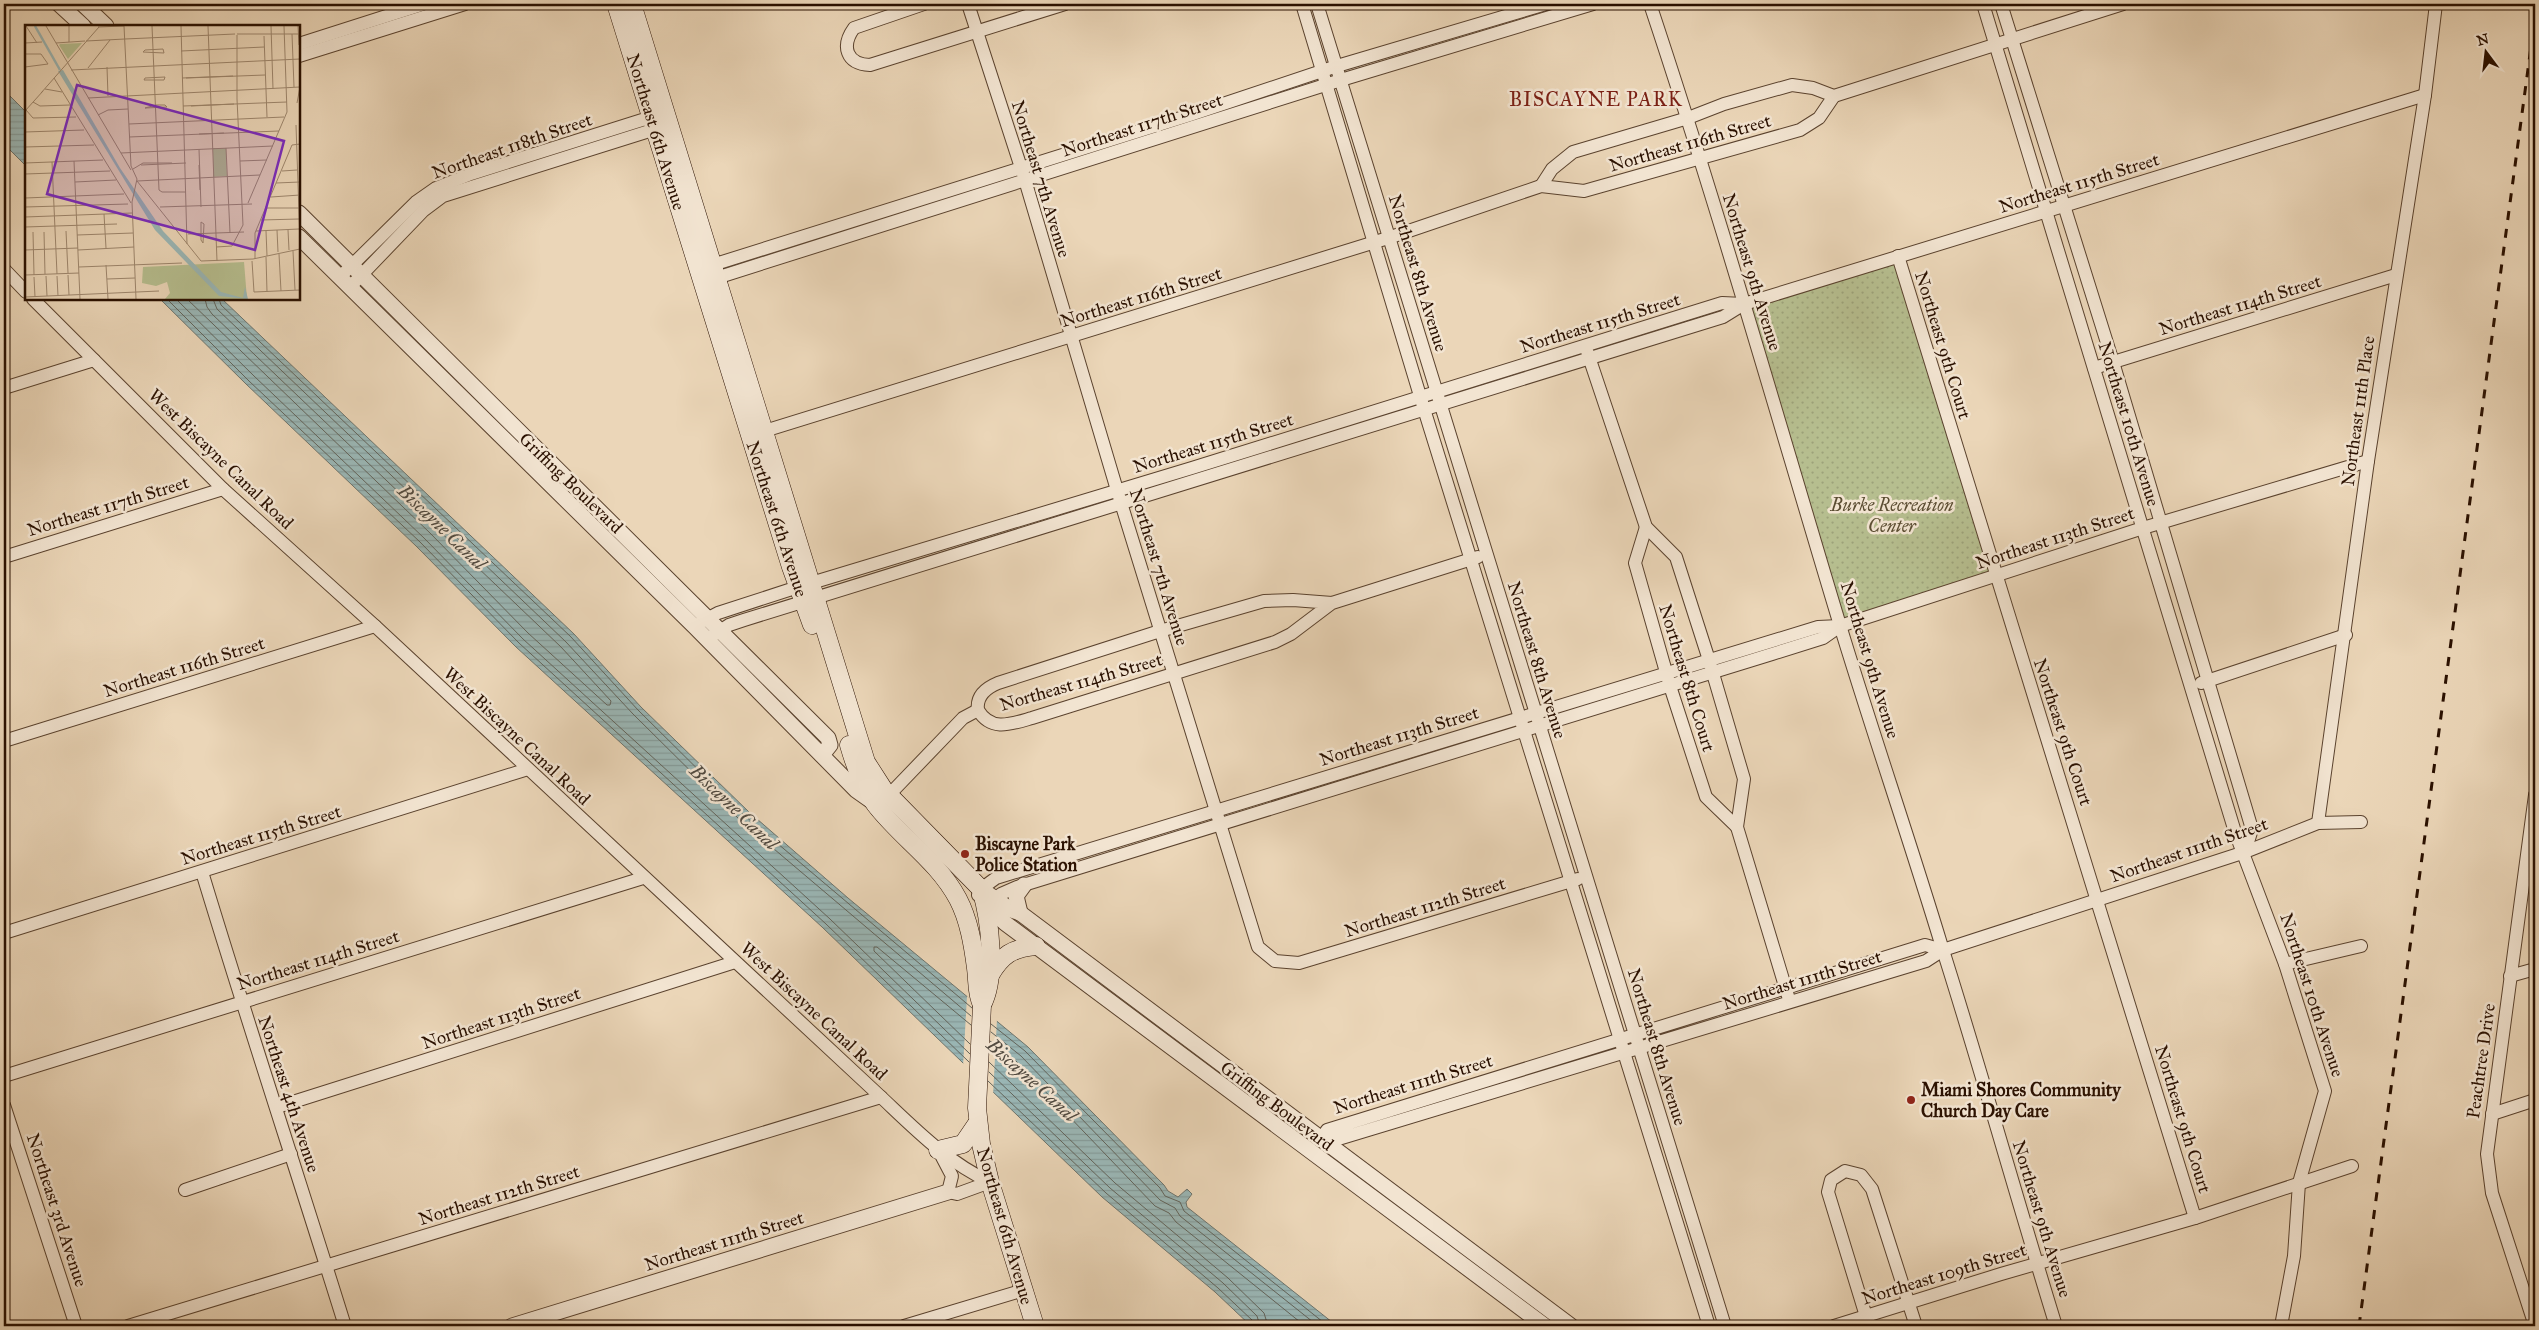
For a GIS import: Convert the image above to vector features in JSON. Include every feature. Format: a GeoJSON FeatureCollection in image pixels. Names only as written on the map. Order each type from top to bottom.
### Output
{"type":"FeatureCollection","features":[{"type":"Feature","properties":{"kind":"main road","name":"Northeast 6th Avenue"},"geometry":{"type":"LineString","coordinates":[[616,4],[660,121],[708,274],[807,593],[856,770],[881,798],[953,890],[969,928],[976,972],[976,994],[982,1005]]}},
{"type":"Feature","properties":{"kind":"main road","name":"Northeast 6th Avenue"},"geometry":{"type":"LineString","coordinates":[[632,4],[660,121]]}},
{"type":"Feature","properties":{"kind":"main road","name":"Northeast 6th Avenue"},"geometry":{"type":"LineString","coordinates":[[807,593],[871,772]]}},
{"type":"Feature","properties":{"kind":"main road","name":"Griffing Boulevard"},"geometry":{"type":"LineString","coordinates":[[871,772],[881,798],[984,898]]}},
{"type":"Feature","properties":{"kind":"main road","name":"Griffing Boulevard"},"geometry":{"type":"LineString","coordinates":[[953,890],[964,891],[984,898]]}},
{"type":"Feature","properties":{"kind":"main road","name":"Northeast 6th Avenue"},"geometry":{"type":"LineString","coordinates":[[984,898],[990,976],[989,993],[982,1005],[978,1122],[982,1152],[990,1182],[1035,1326]]}},
{"type":"Feature","properties":{"kind":"main road"},"geometry":{"type":"LineString","coordinates":[[969,928],[984,898]]}},
{"type":"Feature","properties":{"kind":"main road"},"geometry":{"type":"LineString","coordinates":[[990,976],[1000,959],[1008,953],[1018,948],[1036,946]]}},
{"type":"Feature","properties":{"kind":"main road"},"geometry":{"type":"LineString","coordinates":[[938,1150],[963,1144],[978,1122]]}},
{"type":"Feature","properties":{"kind":"street"},"geometry":{"type":"LineString","coordinates":[[59,4],[82,25]]}},
{"type":"Feature","properties":{"kind":"street"},"geometry":{"type":"LineString","coordinates":[[83,4],[105,25]]}},
{"type":"Feature","properties":{"kind":"street"},"geometry":{"type":"LineString","coordinates":[[300,44],[424,4]]}},
{"type":"Feature","properties":{"kind":"street"},"geometry":{"type":"LineString","coordinates":[[300,56],[390,14],[465,4]]}},
{"type":"Feature","properties":{"kind":"street"},"geometry":{"type":"LineString","coordinates":[[924,4],[854,28],[847,37],[846,49],[850,57],[859,64],[870,65],[1065,4]]}},
{"type":"Feature","properties":{"kind":"street","name":"Northeast 7th Avenue"},"geometry":{"type":"LineString","coordinates":[[968,4],[1023,174],[1121,504],[1254,939],[1262,952],[1275,961]]}},
{"type":"Feature","properties":{"kind":"street","name":"Northeast 8th Avenue"},"geometry":{"type":"LineString","coordinates":[[1302,4],[1424,409],[1709,1326]]}},
{"type":"Feature","properties":{"kind":"street","name":"Northeast 8th Avenue"},"geometry":{"type":"LineString","coordinates":[[1317,4],[1725,1326]]}},
{"type":"Feature","properties":{"kind":"street","name":"Northeast 117th Street"},"geometry":{"type":"LineString","coordinates":[[1023,174],[1337,66],[1546,4]]}},
{"type":"Feature","properties":{"kind":"street","name":"Northeast 117th Street"},"geometry":{"type":"LineString","coordinates":[[708,274],[1023,174],[1327,85],[1593,4]]}},
{"type":"Feature","properties":{"kind":"street","name":"Northeast 9th Avenue"},"geometry":{"type":"LineString","coordinates":[[1650,4],[1688,118],[1698,160],[1744,304],[1840,626],[1943,950],[2056,1326]]}},
{"type":"Feature","properties":{"kind":"street","name":"Northeast 10th Avenue"},"geometry":{"type":"LineString","coordinates":[[1983,4],[2235,832],[2245,852],[2285,964],[2325,1091],[2299,1183],[2294,1256],[2281,1326]]}},
{"type":"Feature","properties":{"kind":"street","name":"Northeast 10th Avenue"},"geometry":{"type":"LineString","coordinates":[[2001,4],[2113,362],[2252,829],[2245,852]]}},
{"type":"Feature","properties":{"kind":"street"},"geometry":{"type":"LineString","coordinates":[[1834,96],[2123,4]]}},
{"type":"Feature","properties":{"kind":"street","name":"Northeast 11th Place"},"geometry":{"type":"LineString","coordinates":[[2318,823],[2346,635],[2368,462],[2425,95],[2436,4]]}},
{"type":"Feature","properties":{"kind":"street","name":"Northeast 116th Street"},"geometry":{"type":"LineString","coordinates":[[757,433],[1071,338],[1388,238],[1541,186],[1584,191],[1800,130],[1820,118],[1834,96],[1813,88],[1792,85],[1724,104],[1688,118],[1573,152],[1552,169],[1541,186]]}},
{"type":"Feature","properties":{"kind":"street","name":"Northeast 115th Street"},"geometry":{"type":"LineString","coordinates":[[714,635],[729,625],[807,593],[1117,490],[1421,396],[1723,317],[1744,304],[2425,95]]}},
{"type":"Feature","properties":{"kind":"street","name":"Northeast 118th Street"},"geometry":{"type":"LineString","coordinates":[[345,282],[416,202],[436,188],[471,174],[660,121]]}},
{"type":"Feature","properties":{"kind":"street","name":"Griffing Boulevard"},"geometry":{"type":"LineString","coordinates":[[300,214],[357,269],[702,622],[856,790],[881,798]]}},
{"type":"Feature","properties":{"kind":"street","name":"Griffing Boulevard"},"geometry":{"type":"LineString","coordinates":[[300,238],[702,622]]}},
{"type":"Feature","properties":{"kind":"street","name":"Northeast 9th Court"},"geometry":{"type":"LineString","coordinates":[[1898,256],[1994,576],[2098,901],[2195,1218]]}},
{"type":"Feature","properties":{"kind":"street"},"geometry":{"type":"LineString","coordinates":[[4,269],[25,291]]}},
{"type":"Feature","properties":{"kind":"street","name":"Northeast 114th Street"},"geometry":{"type":"LineString","coordinates":[[2094,368],[2396,275]]}},
{"type":"Feature","properties":{"kind":"street","name":"West Biscayne Canal Road"},"geometry":{"type":"LineString","coordinates":[[34,300],[223,489],[375,626],[454,703],[528,769],[643,878],[938,1150],[964,1170],[990,1182]]}},
{"type":"Feature","properties":{"kind":"street","name":"Northeast 115th Street"},"geometry":{"type":"LineString","coordinates":[[702,622],[1121,504],[1440,405],[1587,352]]}},
{"type":"Feature","properties":{"kind":"street","name":"Northeast 8th Court"},"geometry":{"type":"LineString","coordinates":[[1587,352],[1646,527],[1676,558],[1711,666],[1744,779],[1737,827],[1791,1003]]}},
{"type":"Feature","properties":{"kind":"street"},"geometry":{"type":"LineString","coordinates":[[4,388],[94,360]]}},
{"type":"Feature","properties":{"kind":"street","name":"Northeast 113th Street"},"geometry":{"type":"LineString","coordinates":[[1538,719],[1667,673],[1711,666],[1823,638],[1840,626],[1994,576],[2143,528],[2368,462]]}},
{"type":"Feature","properties":{"kind":"street","name":"Northeast 117th Street"},"geometry":{"type":"LineString","coordinates":[[4,557],[223,489]]}},
{"type":"Feature","properties":{"kind":"street","name":"Northeast 8th Court"},"geometry":{"type":"LineString","coordinates":[[1646,527],[1635,563],[1670,686],[1706,797],[1737,827]]}},
{"type":"Feature","properties":{"kind":"street","name":"Northeast 114th Street"},"geometry":{"type":"LineString","coordinates":[[978,710],[992,724],[1006,725],[1174,674],[1282,639],[1332,603],[1486,555]]}},
{"type":"Feature","properties":{"kind":"street","name":"Northeast 114th Street"},"geometry":{"type":"LineString","coordinates":[[978,710],[980,697],[984,691],[998,683],[1160,631],[1264,601],[1293,600],[1332,603]]}},
{"type":"Feature","properties":{"kind":"street","name":"Northeast 116th Street"},"geometry":{"type":"LineString","coordinates":[[4,741],[375,626]]}},
{"type":"Feature","properties":{"kind":"street"},"geometry":{"type":"LineString","coordinates":[[2192,686],[2346,635]]}},
{"type":"Feature","properties":{"kind":"street","name":"Northeast 113th Street"},"geometry":{"type":"LineString","coordinates":[[984,898],[996,878],[1216,811],[1522,723],[1670,686],[1711,666]]}},
{"type":"Feature","properties":{"kind":"street","name":"Northeast 114th Street"},"geometry":{"type":"LineString","coordinates":[[881,798],[962,718],[978,710]]}},
{"type":"Feature","properties":{"kind":"street","name":"Northeast 113th Street"},"geometry":{"type":"LineString","coordinates":[[984,898],[1220,824],[1522,723]]}},
{"type":"Feature","properties":{"kind":"street","name":"Northeast 115th Street"},"geometry":{"type":"LineString","coordinates":[[4,933],[528,769]]}},
{"type":"Feature","properties":{"kind":"street","name":"Peachtree Drive"},"geometry":{"type":"LineString","coordinates":[[2535,795],[2533,828],[2510,976],[2487,1154],[2488,1179],[2535,1326]]}},
{"type":"Feature","properties":{"kind":"street"},"geometry":{"type":"LineString","coordinates":[[1552,819],[1566,815]]}},
{"type":"Feature","properties":{"kind":"street","name":"Northeast 111th Street"},"geometry":{"type":"LineString","coordinates":[[1943,950],[1925,945],[1326,1130],[1321,1139],[1335,1140],[1926,961],[1943,950],[2245,852],[2318,823],[2362,822]]}},
{"type":"Feature","properties":{"kind":"street","name":"Northeast 4th Avenue"},"geometry":{"type":"LineString","coordinates":[[202,872],[241,1002],[277,1108],[345,1326]]}},
{"type":"Feature","properties":{"kind":"street","name":"Northeast 112th Street"},"geometry":{"type":"LineString","coordinates":[[1275,961],[1299,963],[1585,877]]}},
{"type":"Feature","properties":{"kind":"street","name":"Northeast 114th Street"},"geometry":{"type":"LineString","coordinates":[[4,1076],[643,878]]}},
{"type":"Feature","properties":{"kind":"street"},"geometry":{"type":"LineString","coordinates":[[1020,913],[1016,896],[1024,885]]}},
{"type":"Feature","properties":{"kind":"street","name":"Griffing Boulevard"},"geometry":{"type":"LineString","coordinates":[[984,898],[1020,913],[1321,1139],[1485,1282],[1545,1326]]}},
{"type":"Feature","properties":{"kind":"street","name":"Griffing Boulevard"},"geometry":{"type":"LineString","coordinates":[[984,898],[1036,946],[1302,1145],[1495,1270],[1570,1326]]}},
{"type":"Feature","properties":{"kind":"street"},"geometry":{"type":"LineString","coordinates":[[2285,964],[2360,946]]}},
{"type":"Feature","properties":{"kind":"street","name":"Northeast 113th Street"},"geometry":{"type":"LineString","coordinates":[[277,1108],[735,962]]}},
{"type":"Feature","properties":{"kind":"street"},"geometry":{"type":"LineString","coordinates":[[2510,976],[2535,969]]}},
{"type":"Feature","properties":{"kind":"street"},"geometry":{"type":"LineString","coordinates":[[1163,1042],[1173,1029]]}},
{"type":"Feature","properties":{"kind":"street","name":"Northeast 112th Street"},"geometry":{"type":"LineString","coordinates":[[128,1326],[881,1097]]}},
{"type":"Feature","properties":{"kind":"street"},"geometry":{"type":"LineString","coordinates":[[2492,1114],[2535,1100]]}},
{"type":"Feature","properties":{"kind":"street","name":"Northeast 3rd Avenue"},"geometry":{"type":"LineString","coordinates":[[4,1105],[76,1326]]}},
{"type":"Feature","properties":{"kind":"street"},"geometry":{"type":"LineString","coordinates":[[1302,1145],[1321,1139]]}},
{"type":"Feature","properties":{"kind":"street"},"geometry":{"type":"LineString","coordinates":[[938,1150],[952,1176],[948,1192],[957,1194],[990,1182]]}},
{"type":"Feature","properties":{"kind":"street"},"geometry":{"type":"LineString","coordinates":[[185,1190],[291,1154]]}},
{"type":"Feature","properties":{"kind":"street","name":"Northeast 109th Street"},"geometry":{"type":"LineString","coordinates":[[1834,1326],[1867,1321],[1908,1303],[2036,1263],[2195,1218],[2352,1166]]}},
{"type":"Feature","properties":{"kind":"street"},"geometry":{"type":"LineString","coordinates":[[1867,1321],[1828,1192],[1831,1180],[1840,1172],[1851,1171],[1861,1175],[1872,1189],[1916,1326]]}},
{"type":"Feature","properties":{"kind":"street","name":"Northeast 111th Street"},"geometry":{"type":"LineString","coordinates":[[512,1326],[948,1192]]}},
{"type":"Feature","properties":{"kind":"street"},"geometry":{"type":"LineString","coordinates":[[1485,1282],[1495,1270]]}},
{"type":"Feature","properties":{"kind":"street"},"geometry":{"type":"LineString","coordinates":[[904,1326],[1024,1290]]}},
{"type":"Feature","properties":{"kind":"green space","name":"Burke Recreation Center"},"geometry":{"type":"Polygon","coordinates":[[[1898,256],[1995,577],[1840,626],[1744,304],[1898,256]]]}},
{"type":"Feature","properties":{"kind":"water"},"geometry":{"type":"Polygon","coordinates":[[[4,90],[25,111],[25,165],[4,144],[4,90]]]}},
{"type":"Feature","properties":{"kind":"water","name":"Biscayne Canal"},"geometry":{"type":"Polygon","coordinates":[[[161,300],[223,300],[574,634],[641,707],[749,812],[848,898],[1028,1047],[1168,1191],[1178,1197],[1187,1189],[1192,1194],[1186,1202],[1187,1207],[1337,1326],[1251,1326],[1215,1292],[1102,1197],[822,927],[516,647],[416,546],[161,300]]]}},
{"type":"Feature","properties":{"kind":"pier"},"geometry":{"type":"Polygon","coordinates":[[[967,996],[997,1019],[993,1096],[963,1067],[967,996]]]}},
{"type":"Feature","properties":{"kind":"railway"},"geometry":{"type":"LineString","coordinates":[[2359,1326],[2535,17]]}},
{"type":"Feature","properties":{"kind":"place","name":"Biscayne Park Police Station"},"geometry":{"type":"Point","coordinates":[965,854]}},
{"type":"Feature","properties":{"kind":"place","name":"Miami Shores Community Church Day Care"},"geometry":{"type":"Point","coordinates":[1911,1100]}},
{"type":"Feature","properties":{"kind":"district","name":"BISCAYNE PARK"},"geometry":{"type":"Point","coordinates":[1596,99]}}]}
